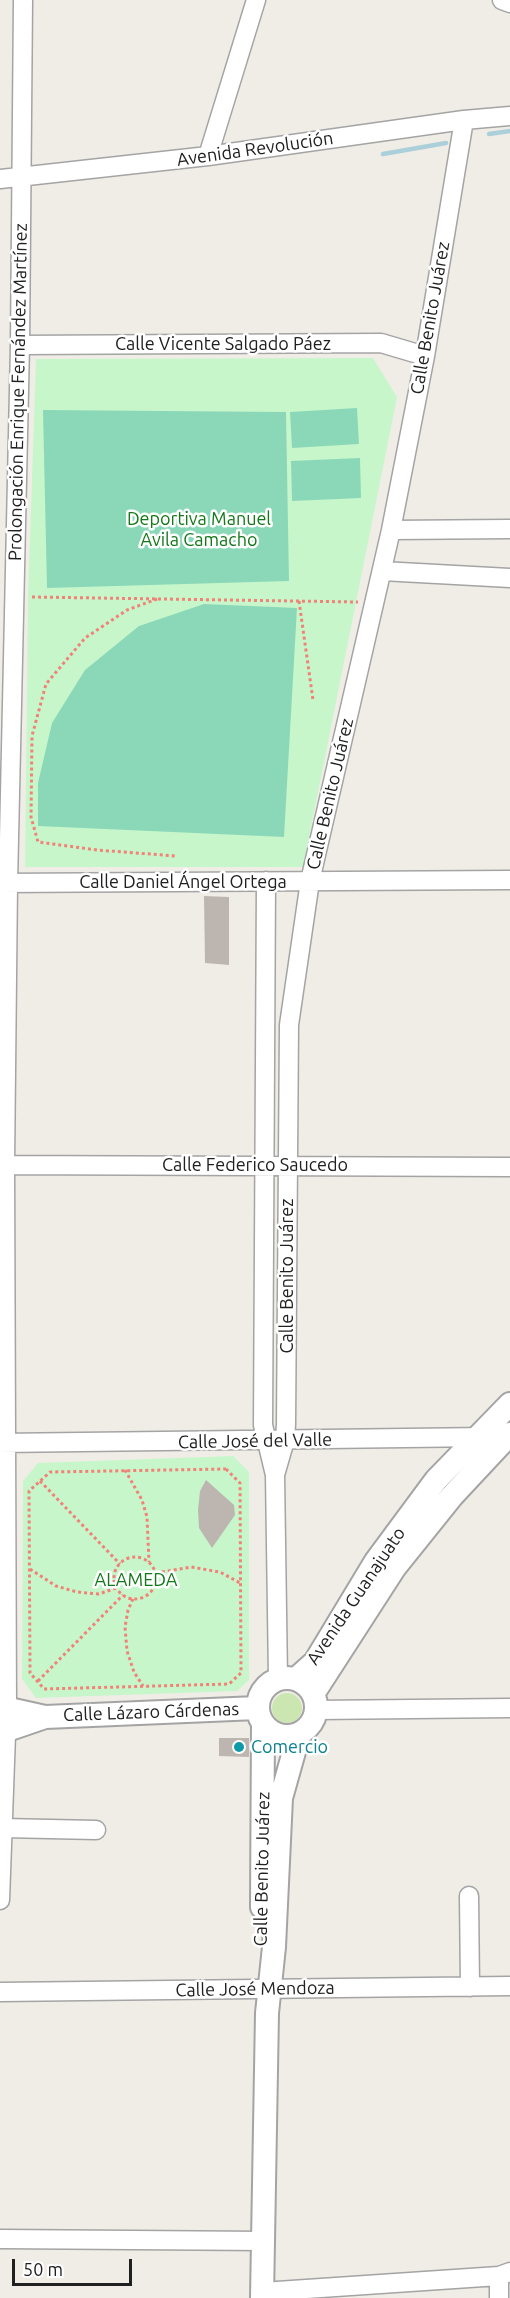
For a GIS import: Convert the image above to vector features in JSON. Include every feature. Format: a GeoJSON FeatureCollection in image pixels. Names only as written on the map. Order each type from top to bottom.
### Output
{"type":"FeatureCollection","features":[{"type":"Feature","properties":{"kind":"street","name":"Prolongación Enrique Fernández Martínez"},"geometry":{"type":"LineString","coordinates":[[0,1900],[3,1828],[4,883],[15,596],[8,535],[20,345],[23,0]]}},
{"type":"Feature","properties":{"kind":"street"},"geometry":{"type":"LineString","coordinates":[[208,156],[256,0]]}},
{"type":"Feature","properties":{"kind":"street"},"geometry":{"type":"LineString","coordinates":[[502,0],[510,3]]}},
{"type":"Feature","properties":{"kind":"street","name":"Avenida Revolución"},"geometry":{"type":"LineString","coordinates":[[0,179],[208,156],[464,120],[510,116]]}},
{"type":"Feature","properties":{"kind":"street","name":"Calle Benito Juárez"},"geometry":{"type":"LineString","coordinates":[[275,1475],[285,1440],[289,1025],[310,881],[391,530],[424,356],[464,120]]}},
{"type":"Feature","properties":{"kind":"street","name":"Calle Vicente Salgado Páez"},"geometry":{"type":"LineString","coordinates":[[20,345],[381,343],[424,356]]}},
{"type":"Feature","properties":{"kind":"street"},"geometry":{"type":"LineString","coordinates":[[391,530],[510,529]]}},
{"type":"Feature","properties":{"kind":"street"},"geometry":{"type":"LineString","coordinates":[[381,571],[510,578]]}},
{"type":"Feature","properties":{"kind":"street","name":"Calle Daniel Ángel Ortega"},"geometry":{"type":"LineString","coordinates":[[4,883],[510,880]]}},
{"type":"Feature","properties":{"kind":"street","name":"Calle Benito Juárez"},"geometry":{"type":"LineString","coordinates":[[266,881],[263,1425],[275,1475],[287,1679]]}},
{"type":"Feature","properties":{"kind":"street","name":"Calle Federico Saucedo"},"geometry":{"type":"LineString","coordinates":[[3,1165],[510,1167]]}},
{"type":"Feature","properties":{"kind":"street","name":"Avenida Guanajuato"},"geometry":{"type":"LineString","coordinates":[[287,1679],[315,1662],[376,1561],[436,1480],[510,1404]]}},
{"type":"Feature","properties":{"kind":"street","name":"Calle José del Valle"},"geometry":{"type":"LineString","coordinates":[[3,1443],[509,1436]]}},
{"type":"Feature","properties":{"kind":"street","name":"Avenida Guanajuato"},"geometry":{"type":"LineString","coordinates":[[315,1702],[395,1567],[452,1496],[509,1436]]}},
{"type":"Feature","properties":{"kind":"street"},"geometry":{"type":"LineString","coordinates":[[287,1679],[306,1685],[315,1702],[314,1720],[308,1728],[290,1737],[271,1732],[260,1716],[263,1690],[287,1679]]}},
{"type":"Feature","properties":{"kind":"street"},"geometry":{"type":"LineString","coordinates":[[315,1702],[510,1708]]}},
{"type":"Feature","properties":{"kind":"street","name":"Calle Benito Juárez"},"geometry":{"type":"LineString","coordinates":[[260,1716],[272,1798],[266,1988],[262,2295]]}},
{"type":"Feature","properties":{"kind":"street","name":"Calle Lázaro Cárdenas"},"geometry":{"type":"LineString","coordinates":[[3,1718],[260,1716]]}},
{"type":"Feature","properties":{"kind":"street","name":"Calle Benito Juárez"},"geometry":{"type":"LineString","coordinates":[[272,1798],[299,1734]]}},
{"type":"Feature","properties":{"kind":"street"},"geometry":{"type":"LineString","coordinates":[[3,1828],[96,1830]]}},
{"type":"Feature","properties":{"kind":"street"},"geometry":{"type":"LineString","coordinates":[[469,1896],[470,1987]]}},
{"type":"Feature","properties":{"kind":"street","name":"Calle José Mendoza"},"geometry":{"type":"LineString","coordinates":[[0,1992],[510,1986]]}},
{"type":"Feature","properties":{"kind":"street"},"geometry":{"type":"LineString","coordinates":[[0,2240],[264,2241]]}},
{"type":"Feature","properties":{"kind":"street"},"geometry":{"type":"LineString","coordinates":[[262,2295],[505,2274],[499,2298]]}},
{"type":"Feature","properties":{"kind":"path"},"geometry":{"type":"LineString","coordinates":[[15,596],[375,603]]}},
{"type":"Feature","properties":{"kind":"path"},"geometry":{"type":"LineString","coordinates":[[157,599],[127,610],[85,639],[46,684],[32,736],[31,817],[38,842],[97,850],[176,856]]}},
{"type":"Feature","properties":{"kind":"path"},"geometry":{"type":"LineString","coordinates":[[299,601],[313,700]]}},
{"type":"Feature","properties":{"kind":"path"},"geometry":{"type":"LineString","coordinates":[[226,1469],[240,1483],[241,1673],[229,1684],[44,1689],[30,1673],[29,1491],[50,1472],[125,1470],[226,1469]]}},
{"type":"Feature","properties":{"kind":"path"},"geometry":{"type":"LineString","coordinates":[[125,1470],[142,1500],[147,1517],[149,1562],[156,1573],[156,1580],[151,1592],[140,1599],[123,1595],[116,1588],[114,1574],[120,1564],[128,1558],[135,1557],[149,1562]]}},
{"type":"Feature","properties":{"kind":"path"},"geometry":{"type":"LineString","coordinates":[[40,1481],[120,1564]]}},
{"type":"Feature","properties":{"kind":"path"},"geometry":{"type":"LineString","coordinates":[[156,1573],[191,1567],[220,1572],[240,1584]]}},
{"type":"Feature","properties":{"kind":"path"},"geometry":{"type":"LineString","coordinates":[[30,1569],[56,1586],[77,1592],[99,1594],[116,1588]]}},
{"type":"Feature","properties":{"kind":"path"},"geometry":{"type":"LineString","coordinates":[[38,1681],[123,1595]]}},
{"type":"Feature","properties":{"kind":"path"},"geometry":{"type":"LineString","coordinates":[[133,1599],[125,1626],[127,1651],[134,1672],[143,1686]]}},
{"type":"Feature","properties":{"kind":"green space","name":"Deportiva Manuel Avila Camacho"},"geometry":{"type":"Polygon","coordinates":[[[373,358],[397,397],[303,867],[25,867],[28,597],[36,359],[373,358]]]}},
{"type":"Feature","properties":{"kind":"green space"},"geometry":{"type":"Polygon","coordinates":[[[357,408],[359,444],[292,448],[290,412],[357,408]]]}},
{"type":"Feature","properties":{"kind":"green space"},"geometry":{"type":"Polygon","coordinates":[[[43,410],[286,412],[289,581],[47,588],[43,410]]]}},
{"type":"Feature","properties":{"kind":"green space"},"geometry":{"type":"Polygon","coordinates":[[[360,458],[361,498],[292,501],[291,461],[360,458]]]}},
{"type":"Feature","properties":{"kind":"green space"},"geometry":{"type":"Polygon","coordinates":[[[204,604],[297,608],[284,837],[38,826],[38,783],[52,723],[85,670],[139,626],[204,604]]]}},
{"type":"Feature","properties":{"kind":"green space","name":"ALAMEDA"},"geometry":{"type":"Polygon","coordinates":[[[233,1456],[249,1472],[249,1680],[237,1691],[36,1698],[22,1679],[23,1481],[38,1463],[233,1456]]]}},
{"type":"Feature","properties":{"kind":"green space"},"geometry":{"type":"Polygon","coordinates":[[[287,1693],[298,1697],[302,1708],[298,1719],[287,1723],[276,1719],[272,1708],[276,1697],[287,1693]]]}},
{"type":"Feature","properties":{"kind":"building"},"geometry":{"type":"Polygon","coordinates":[[[204,896],[229,897],[229,965],[205,963],[204,896]]]}},
{"type":"Feature","properties":{"kind":"building"},"geometry":{"type":"Polygon","coordinates":[[[206,1480],[234,1505],[235,1515],[212,1548],[199,1528],[200,1491],[206,1480]]]}},
{"type":"Feature","properties":{"kind":"building","name":"Comercio"},"geometry":{"type":"Polygon","coordinates":[[[219,1738],[249,1738],[249,1757],[219,1756],[219,1738]]]}},
{"type":"Feature","properties":{"kind":"waterway"},"geometry":{"type":"LineString","coordinates":[[489,134],[510,131]]}},
{"type":"Feature","properties":{"kind":"waterway"},"geometry":{"type":"LineString","coordinates":[[383,154],[446,143]]}},
{"type":"Feature","properties":{"kind":"place","name":"Comercio"},"geometry":{"type":"Point","coordinates":[239,1747]}}]}
